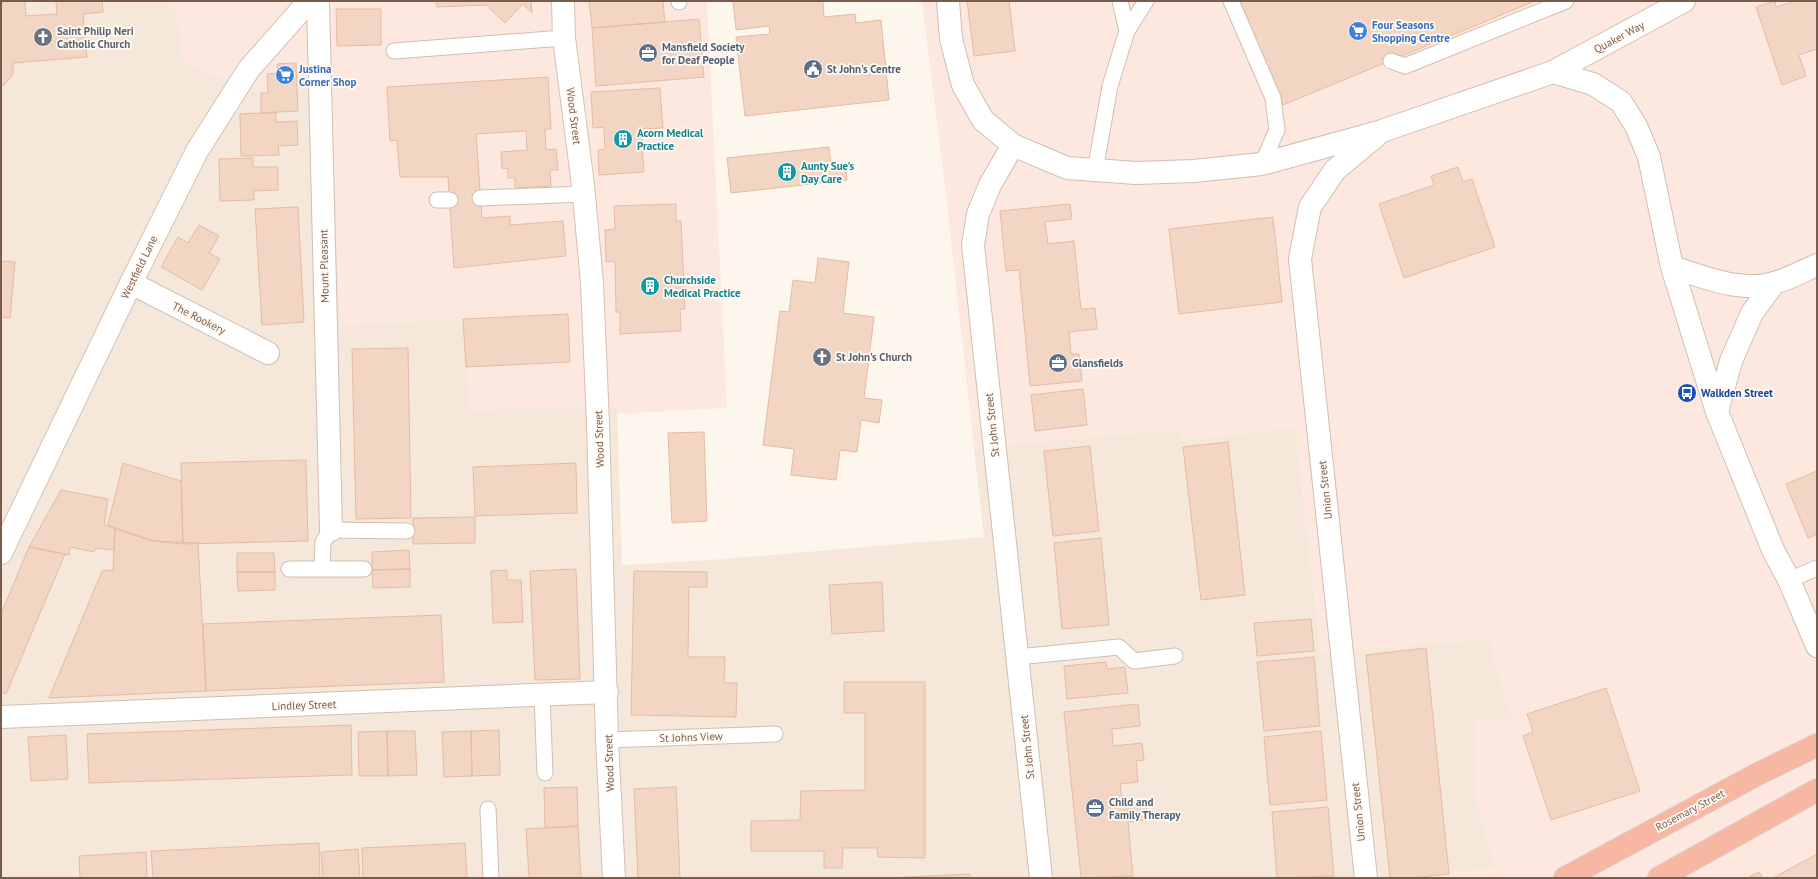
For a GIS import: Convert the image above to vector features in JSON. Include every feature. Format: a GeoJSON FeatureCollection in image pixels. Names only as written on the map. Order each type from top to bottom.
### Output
{"type":"FeatureCollection","features":[{"type":"Feature","properties":{"kind":"highway","name":"Rosemary Street"},"geometry":{"type":"LineString","coordinates":[[1565,878],[1756,775],[1817,745]]}},
{"type":"Feature","properties":{"kind":"highway"},"geometry":{"type":"LineString","coordinates":[[1659,878],[1817,790]]}},
{"type":"Feature","properties":{"kind":"street","name":"Westfield Lane"},"geometry":{"type":"LineString","coordinates":[[1,553],[131,283],[201,145],[249,70],[309,1]]}},
{"type":"Feature","properties":{"kind":"street","name":"Mount Pleasant"},"geometry":{"type":"LineString","coordinates":[[318,1],[331,530]]}},
{"type":"Feature","properties":{"kind":"street","name":"Wood Street"},"geometry":{"type":"LineString","coordinates":[[563,1],[564,38],[592,283],[597,384],[608,740],[614,878]]}},
{"type":"Feature","properties":{"kind":"street"},"geometry":{"type":"LineString","coordinates":[[948,1],[951,39],[963,85],[983,120],[1013,145]]}},
{"type":"Feature","properties":{"kind":"street","name":"Quaker Way"},"geometry":{"type":"LineString","coordinates":[[1013,145],[1067,168],[1096,171],[1136,173],[1186,172],[1262,164],[1382,131],[1553,72],[1684,1]]}},
{"type":"Feature","properties":{"kind":"street"},"geometry":{"type":"LineString","coordinates":[[1553,72],[1593,84],[1621,102],[1636,126],[1648,157],[1672,267],[1716,412],[1773,550],[1789,580],[1817,646]]}},
{"type":"Feature","properties":{"kind":"street","name":"Union Street"},"geometry":{"type":"LineString","coordinates":[[1366,878],[1300,259],[1310,207],[1335,170],[1382,131]]}},
{"type":"Feature","properties":{"kind":"street","name":"St John Street"},"geometry":{"type":"LineString","coordinates":[[1013,145],[990,185],[978,214],[973,245],[1041,878]]}},
{"type":"Feature","properties":{"kind":"street"},"geometry":{"type":"LineString","coordinates":[[1672,267],[1716,281],[1744,286],[1774,283],[1817,265]]}},
{"type":"Feature","properties":{"kind":"street","name":"The Rookery"},"geometry":{"type":"LineString","coordinates":[[131,283],[268,353]]}},
{"type":"Feature","properties":{"kind":"street"},"geometry":{"type":"LineString","coordinates":[[1716,412],[1732,361],[1752,313],[1774,283]]}},
{"type":"Feature","properties":{"kind":"street","name":"Lindley Street"},"geometry":{"type":"LineString","coordinates":[[1,718],[607,692]]}},
{"type":"Feature","properties":{"kind":"lane"},"geometry":{"type":"LineString","coordinates":[[1120,1],[1127,31]]}},
{"type":"Feature","properties":{"kind":"lane"},"geometry":{"type":"LineString","coordinates":[[1096,171],[1110,86],[1127,31],[1146,1]]}},
{"type":"Feature","properties":{"kind":"lane"},"geometry":{"type":"LineString","coordinates":[[1231,1],[1274,98],[1277,130],[1262,164]]}},
{"type":"Feature","properties":{"kind":"lane"},"geometry":{"type":"LineString","coordinates":[[1391,61],[1405,66],[1566,1]]}},
{"type":"Feature","properties":{"kind":"lane"},"geometry":{"type":"LineString","coordinates":[[394,51],[564,38]]}},
{"type":"Feature","properties":{"kind":"lane"},"geometry":{"type":"LineString","coordinates":[[480,198],[583,194]]}},
{"type":"Feature","properties":{"kind":"lane"},"geometry":{"type":"LineString","coordinates":[[322,569],[323,542],[331,530],[407,531]]}},
{"type":"Feature","properties":{"kind":"lane"},"geometry":{"type":"LineString","coordinates":[[1789,580],[1817,568]]}},
{"type":"Feature","properties":{"kind":"lane"},"geometry":{"type":"LineString","coordinates":[[289,569],[364,569]]}},
{"type":"Feature","properties":{"kind":"lane"},"geometry":{"type":"LineString","coordinates":[[1017,657],[1119,647],[1134,660],[1175,656]]}},
{"type":"Feature","properties":{"kind":"lane"},"geometry":{"type":"LineString","coordinates":[[542,695],[545,773]]}},
{"type":"Feature","properties":{"kind":"lane","name":"St Johns View"},"geometry":{"type":"LineString","coordinates":[[608,740],[776,734]]}},
{"type":"Feature","properties":{"kind":"lane"},"geometry":{"type":"LineString","coordinates":[[488,809],[491,878]]}},
{"type":"Feature","properties":{"kind":"shaded area"},"geometry":{"type":"Polygon","coordinates":[[[1,1],[175,1],[184,62],[331,88],[341,325],[463,319],[470,410],[617,405],[622,565],[710,560],[984,537],[974,448],[1179,429],[1181,441],[1295,427],[1321,653],[1489,639],[1511,718],[1474,721],[1474,790],[1496,868],[1412,878],[1,878],[1,1]]]}},
{"type":"Feature","properties":{"kind":"shaded area"},"geometry":{"type":"Polygon","coordinates":[[[175,1],[707,1],[727,408],[617,414],[616,405],[470,410],[463,319],[341,325],[331,88],[256,93],[184,62],[175,1]]]}},
{"type":"Feature","properties":{"kind":"shaded area"},"geometry":{"type":"Polygon","coordinates":[[[922,1],[1817,1],[1817,878],[1412,878],[1496,867],[1474,790],[1474,721],[1511,718],[1489,639],[1321,653],[1295,427],[1181,441],[1178,429],[974,448],[944,177],[922,1]]]}},
{"type":"Feature","properties":{"kind":"building","name":"Saint Philip Neri Catholic Church"},"geometry":{"type":"Polygon","coordinates":[[[1,1],[25,1],[26,16],[57,14],[56,1],[102,1],[103,12],[83,14],[87,57],[13,63],[13,74],[4,85],[1,86],[1,1]]]}},
{"type":"Feature","properties":{"kind":"building"},"geometry":{"type":"Polygon","coordinates":[[[436,1],[531,1],[532,13],[523,4],[505,23],[486,5],[437,7],[436,1]]]}},
{"type":"Feature","properties":{"kind":"building"},"geometry":{"type":"Polygon","coordinates":[[[589,1],[663,1],[665,22],[592,28],[589,1]]]}},
{"type":"Feature","properties":{"kind":"building","name":"St John's Centre"},"geometry":{"type":"Polygon","coordinates":[[[733,1],[823,1],[824,17],[855,14],[856,23],[881,20],[889,100],[745,116],[736,37],[770,34],[769,26],[736,30],[733,1]]]}},
{"type":"Feature","properties":{"kind":"building"},"geometry":{"type":"Polygon","coordinates":[[[967,1],[1009,1],[1015,51],[974,56],[967,1]]]}},
{"type":"Feature","properties":{"kind":"building","name":"Four Seasons Shopping Centre"},"geometry":{"type":"Polygon","coordinates":[[[1240,1],[1535,1],[1283,105],[1240,1]]]}},
{"type":"Feature","properties":{"kind":"building"},"geometry":{"type":"Polygon","coordinates":[[[1775,1],[1776,7],[1795,1],[1817,1],[1817,49],[1799,55],[1806,76],[1782,85],[1756,7],[1775,1]]]}},
{"type":"Feature","properties":{"kind":"building"},"geometry":{"type":"Polygon","coordinates":[[[336,9],[381,9],[381,45],[337,46],[336,9]]]}},
{"type":"Feature","properties":{"kind":"building","name":"Mansfield Society for Deaf People"},"geometry":{"type":"Polygon","coordinates":[[[699,19],[704,77],[596,86],[592,28],[699,19]]]}},
{"type":"Feature","properties":{"kind":"building"},"geometry":{"type":"Polygon","coordinates":[[[296,63],[298,111],[261,113],[261,93],[268,93],[267,74],[278,73],[277,64],[296,63]]]}},
{"type":"Feature","properties":{"kind":"building"},"geometry":{"type":"Polygon","coordinates":[[[548,77],[551,129],[545,129],[546,150],[556,149],[558,170],[550,170],[551,186],[515,188],[515,178],[508,178],[508,169],[502,168],[501,152],[527,150],[526,131],[476,134],[482,218],[510,216],[510,225],[563,221],[566,256],[454,268],[448,177],[400,177],[397,140],[390,141],[387,87],[548,77]]]}},
{"type":"Feature","properties":{"kind":"building","name":"Acorn Medical Practice"},"geometry":{"type":"Polygon","coordinates":[[[660,88],[663,128],[641,129],[644,172],[599,175],[598,150],[605,149],[604,127],[593,128],[591,92],[660,88]]]}},
{"type":"Feature","properties":{"kind":"building"},"geometry":{"type":"Polygon","coordinates":[[[276,113],[276,122],[297,121],[298,145],[278,146],[279,155],[241,156],[240,114],[276,113]]]}},
{"type":"Feature","properties":{"kind":"building","name":"Aunty Sue's Day Care"},"geometry":{"type":"Polygon","coordinates":[[[829,147],[831,164],[845,163],[847,180],[731,193],[727,158],[829,147]]]}},
{"type":"Feature","properties":{"kind":"building"},"geometry":{"type":"Polygon","coordinates":[[[253,158],[253,167],[278,167],[278,190],[254,191],[254,200],[220,201],[219,159],[253,158]]]}},
{"type":"Feature","properties":{"kind":"building"},"geometry":{"type":"Polygon","coordinates":[[[1458,167],[1463,182],[1472,179],[1495,247],[1404,278],[1379,204],[1434,185],[1431,176],[1458,167]]]}},
{"type":"Feature","properties":{"kind":"building","name":"Churchside Medical Practice"},"geometry":{"type":"Polygon","coordinates":[[[676,204],[676,221],[681,221],[685,309],[680,309],[681,331],[620,334],[620,312],[616,312],[615,261],[606,262],[605,230],[615,229],[614,206],[676,204]]]}},
{"type":"Feature","properties":{"kind":"building"},"geometry":{"type":"Polygon","coordinates":[[[1070,204],[1072,219],[1045,222],[1048,244],[1074,241],[1081,309],[1095,308],[1097,329],[1069,332],[1071,354],[1079,354],[1082,381],[1030,386],[1019,270],[1006,271],[1000,211],[1070,204]]]}},
{"type":"Feature","properties":{"kind":"building"},"geometry":{"type":"Polygon","coordinates":[[[298,207],[304,322],[262,325],[255,209],[298,207]]]}},
{"type":"Feature","properties":{"kind":"building"},"geometry":{"type":"Polygon","coordinates":[[[1273,217],[1282,302],[1179,314],[1169,229],[1273,217]]]}},
{"type":"Feature","properties":{"kind":"building"},"geometry":{"type":"Polygon","coordinates":[[[199,225],[219,236],[209,253],[220,259],[202,290],[161,267],[178,237],[188,243],[199,225]]]}},
{"type":"Feature","properties":{"kind":"building","name":"St John's Church"},"geometry":{"type":"Polygon","coordinates":[[[818,258],[849,262],[843,313],[874,317],[864,398],[882,400],[879,423],[861,420],[857,452],[840,450],[836,480],[791,475],[794,449],[763,445],[780,311],[789,312],[793,280],[815,283],[818,258]]]}},
{"type":"Feature","properties":{"kind":"building"},"geometry":{"type":"Polygon","coordinates":[[[1,261],[15,262],[10,318],[1,317],[1,261]]]}},
{"type":"Feature","properties":{"kind":"building"},"geometry":{"type":"Polygon","coordinates":[[[568,314],[570,362],[466,367],[463,319],[568,314]]]}},
{"type":"Feature","properties":{"kind":"building"},"geometry":{"type":"Polygon","coordinates":[[[408,348],[411,518],[356,519],[352,349],[408,348]]]}},
{"type":"Feature","properties":{"kind":"building"},"geometry":{"type":"Polygon","coordinates":[[[1083,389],[1087,425],[1035,431],[1031,395],[1083,389]]]}},
{"type":"Feature","properties":{"kind":"building"},"geometry":{"type":"Polygon","coordinates":[[[704,432],[707,521],[672,523],[668,433],[704,432]]]}},
{"type":"Feature","properties":{"kind":"building"},"geometry":{"type":"Polygon","coordinates":[[[1228,442],[1245,595],[1201,600],[1183,447],[1228,442]]]}},
{"type":"Feature","properties":{"kind":"building"},"geometry":{"type":"Polygon","coordinates":[[[1090,446],[1099,531],[1053,536],[1044,451],[1090,446]]]}},
{"type":"Feature","properties":{"kind":"building"},"geometry":{"type":"Polygon","coordinates":[[[306,460],[308,541],[183,544],[181,463],[306,460]]]}},
{"type":"Feature","properties":{"kind":"building"},"geometry":{"type":"Polygon","coordinates":[[[123,463],[181,481],[183,544],[153,541],[108,525],[123,463]]]}},
{"type":"Feature","properties":{"kind":"building"},"geometry":{"type":"Polygon","coordinates":[[[576,463],[577,513],[475,516],[473,467],[576,463]]]}},
{"type":"Feature","properties":{"kind":"building"},"geometry":{"type":"Polygon","coordinates":[[[1817,471],[1817,534],[1808,538],[1786,484],[1817,471]]]}},
{"type":"Feature","properties":{"kind":"building"},"geometry":{"type":"Polygon","coordinates":[[[61,490],[108,499],[104,524],[115,529],[114,550],[95,548],[94,552],[70,547],[69,555],[29,547],[61,490]]]}},
{"type":"Feature","properties":{"kind":"building"},"geometry":{"type":"Polygon","coordinates":[[[475,517],[475,543],[413,544],[413,518],[475,517]]]}},
{"type":"Feature","properties":{"kind":"building"},"geometry":{"type":"Polygon","coordinates":[[[115,529],[153,541],[198,543],[206,691],[49,698],[102,571],[113,570],[115,529]]]}},
{"type":"Feature","properties":{"kind":"building"},"geometry":{"type":"Polygon","coordinates":[[[1101,538],[1109,625],[1062,629],[1054,543],[1101,538]]]}},
{"type":"Feature","properties":{"kind":"building"},"geometry":{"type":"Polygon","coordinates":[[[29,547],[65,554],[6,694],[1,692],[1,614],[29,547]]]}},
{"type":"Feature","properties":{"kind":"building"},"geometry":{"type":"Polygon","coordinates":[[[409,550],[410,569],[372,570],[372,552],[409,550]]]}},
{"type":"Feature","properties":{"kind":"building"},"geometry":{"type":"Polygon","coordinates":[[[237,553],[274,553],[275,572],[237,572],[237,553]]]}},
{"type":"Feature","properties":{"kind":"building"},"geometry":{"type":"Polygon","coordinates":[[[410,569],[410,587],[373,588],[372,570],[410,569]]]}},
{"type":"Feature","properties":{"kind":"building"},"geometry":{"type":"Polygon","coordinates":[[[576,569],[580,679],[535,680],[530,571],[576,569]]]}},
{"type":"Feature","properties":{"kind":"building"},"geometry":{"type":"Polygon","coordinates":[[[507,570],[507,580],[521,580],[523,622],[493,623],[491,571],[507,570]]]}},
{"type":"Feature","properties":{"kind":"building"},"geometry":{"type":"Polygon","coordinates":[[[634,571],[707,572],[707,587],[689,587],[688,657],[725,657],[724,683],[737,683],[736,717],[631,715],[634,571]]]}},
{"type":"Feature","properties":{"kind":"building"},"geometry":{"type":"Polygon","coordinates":[[[237,572],[275,572],[275,590],[238,591],[237,572]]]}},
{"type":"Feature","properties":{"kind":"building"},"geometry":{"type":"Polygon","coordinates":[[[882,582],[884,631],[832,634],[829,585],[882,582]]]}},
{"type":"Feature","properties":{"kind":"building"},"geometry":{"type":"Polygon","coordinates":[[[441,615],[444,682],[206,691],[203,624],[441,615]]]}},
{"type":"Feature","properties":{"kind":"building"},"geometry":{"type":"Polygon","coordinates":[[[1311,619],[1314,651],[1257,656],[1254,623],[1311,619]]]}},
{"type":"Feature","properties":{"kind":"building"},"geometry":{"type":"Polygon","coordinates":[[[1426,648],[1449,874],[1412,878],[1390,878],[1366,655],[1426,648]]]}},
{"type":"Feature","properties":{"kind":"building"},"geometry":{"type":"Polygon","coordinates":[[[1314,657],[1320,726],[1264,731],[1257,662],[1314,657]]]}},
{"type":"Feature","properties":{"kind":"building"},"geometry":{"type":"Polygon","coordinates":[[[1106,662],[1107,669],[1125,667],[1128,693],[1067,699],[1064,666],[1106,662]]]}},
{"type":"Feature","properties":{"kind":"building"},"geometry":{"type":"Polygon","coordinates":[[[844,682],[925,682],[925,858],[878,857],[877,848],[843,848],[842,868],[824,868],[824,851],[751,851],[751,821],[800,820],[801,791],[865,790],[865,713],[844,713],[844,682]]]}},
{"type":"Feature","properties":{"kind":"building"},"geometry":{"type":"Polygon","coordinates":[[[1606,688],[1640,791],[1551,820],[1523,736],[1533,732],[1527,714],[1606,688]]]}},
{"type":"Feature","properties":{"kind":"building"},"geometry":{"type":"Polygon","coordinates":[[[1138,704],[1140,726],[1112,729],[1113,746],[1142,743],[1144,760],[1136,761],[1138,782],[1120,784],[1123,803],[1146,801],[1147,820],[1128,822],[1133,876],[1081,878],[1064,712],[1138,704]]]}},
{"type":"Feature","properties":{"kind":"building"},"geometry":{"type":"Polygon","coordinates":[[[351,725],[352,775],[89,783],[87,734],[351,725]]]}},
{"type":"Feature","properties":{"kind":"building"},"geometry":{"type":"Polygon","coordinates":[[[499,730],[500,775],[472,776],[471,731],[499,730]]]}},
{"type":"Feature","properties":{"kind":"building"},"geometry":{"type":"Polygon","coordinates":[[[387,731],[388,776],[359,776],[358,732],[387,731]]]}},
{"type":"Feature","properties":{"kind":"building"},"geometry":{"type":"Polygon","coordinates":[[[387,731],[415,731],[417,775],[388,776],[387,731]]]}},
{"type":"Feature","properties":{"kind":"building"},"geometry":{"type":"Polygon","coordinates":[[[471,731],[472,776],[444,777],[442,732],[471,731]]]}},
{"type":"Feature","properties":{"kind":"building"},"geometry":{"type":"Polygon","coordinates":[[[1321,731],[1327,800],[1270,805],[1264,737],[1321,731]]]}},
{"type":"Feature","properties":{"kind":"building"},"geometry":{"type":"Polygon","coordinates":[[[66,735],[68,779],[31,781],[28,737],[66,735]]]}},
{"type":"Feature","properties":{"kind":"building"},"geometry":{"type":"Polygon","coordinates":[[[577,787],[578,826],[545,828],[544,788],[577,787]]]}},
{"type":"Feature","properties":{"kind":"building"},"geometry":{"type":"Polygon","coordinates":[[[676,787],[680,878],[638,878],[634,789],[676,787]]]}},
{"type":"Feature","properties":{"kind":"building"},"geometry":{"type":"Polygon","coordinates":[[[1328,807],[1334,876],[1277,878],[1272,812],[1328,807]]]}},
{"type":"Feature","properties":{"kind":"building"},"geometry":{"type":"Polygon","coordinates":[[[578,826],[581,878],[529,878],[526,829],[578,826]]]}},
{"type":"Feature","properties":{"kind":"building"},"geometry":{"type":"Polygon","coordinates":[[[319,843],[320,878],[153,878],[151,851],[319,843]]]}},
{"type":"Feature","properties":{"kind":"building"},"geometry":{"type":"Polygon","coordinates":[[[465,843],[467,878],[363,878],[362,848],[465,843]]]}},
{"type":"Feature","properties":{"kind":"building"},"geometry":{"type":"Polygon","coordinates":[[[358,849],[360,878],[323,878],[321,852],[358,849]]]}},
{"type":"Feature","properties":{"kind":"building"},"geometry":{"type":"Polygon","coordinates":[[[146,852],[147,878],[80,878],[79,856],[146,852]]]}},
{"type":"Feature","properties":{"kind":"building"},"geometry":{"type":"Polygon","coordinates":[[[1817,854],[1817,878],[1773,878],[1817,854]]]}},
{"type":"Feature","properties":{"kind":"building"},"geometry":{"type":"Polygon","coordinates":[[[1759,872],[1763,878],[1748,878],[1751,876],[1759,872]]]}},
{"type":"Feature","properties":{"kind":"building"},"geometry":{"type":"Polygon","coordinates":[[[970,874],[970,878],[887,878],[970,874]]]}},
{"type":"Feature","properties":{"kind":"place","name":"Four Seasons Shopping Centre"},"geometry":{"type":"Point","coordinates":[1358,31]}},
{"type":"Feature","properties":{"kind":"place","name":"Saint Philip Neri Catholic Church"},"geometry":{"type":"Point","coordinates":[43,37]}},
{"type":"Feature","properties":{"kind":"place","name":"Mansfield Society for Deaf People"},"geometry":{"type":"Point","coordinates":[648,53]}},
{"type":"Feature","properties":{"kind":"place","name":"St John's Centre"},"geometry":{"type":"Point","coordinates":[813,69]}},
{"type":"Feature","properties":{"kind":"place","name":"Justina Corner Shop"},"geometry":{"type":"Point","coordinates":[285,75]}},
{"type":"Feature","properties":{"kind":"place","name":"Acorn Medical Practice"},"geometry":{"type":"Point","coordinates":[623,139]}},
{"type":"Feature","properties":{"kind":"place","name":"Aunty Sue's Day Care"},"geometry":{"type":"Point","coordinates":[787,172]}},
{"type":"Feature","properties":{"kind":"place","name":"Churchside Medical Practice"},"geometry":{"type":"Point","coordinates":[650,286]}},
{"type":"Feature","properties":{"kind":"place","name":"St John's Church"},"geometry":{"type":"Point","coordinates":[822,357]}},
{"type":"Feature","properties":{"kind":"place","name":"Glansfields"},"geometry":{"type":"Point","coordinates":[1058,363]}},
{"type":"Feature","properties":{"kind":"place","name":"Walkden Street"},"geometry":{"type":"Point","coordinates":[1687,393]}},
{"type":"Feature","properties":{"kind":"place","name":"Child and Family Therapy"},"geometry":{"type":"Point","coordinates":[1095,808]}}]}
